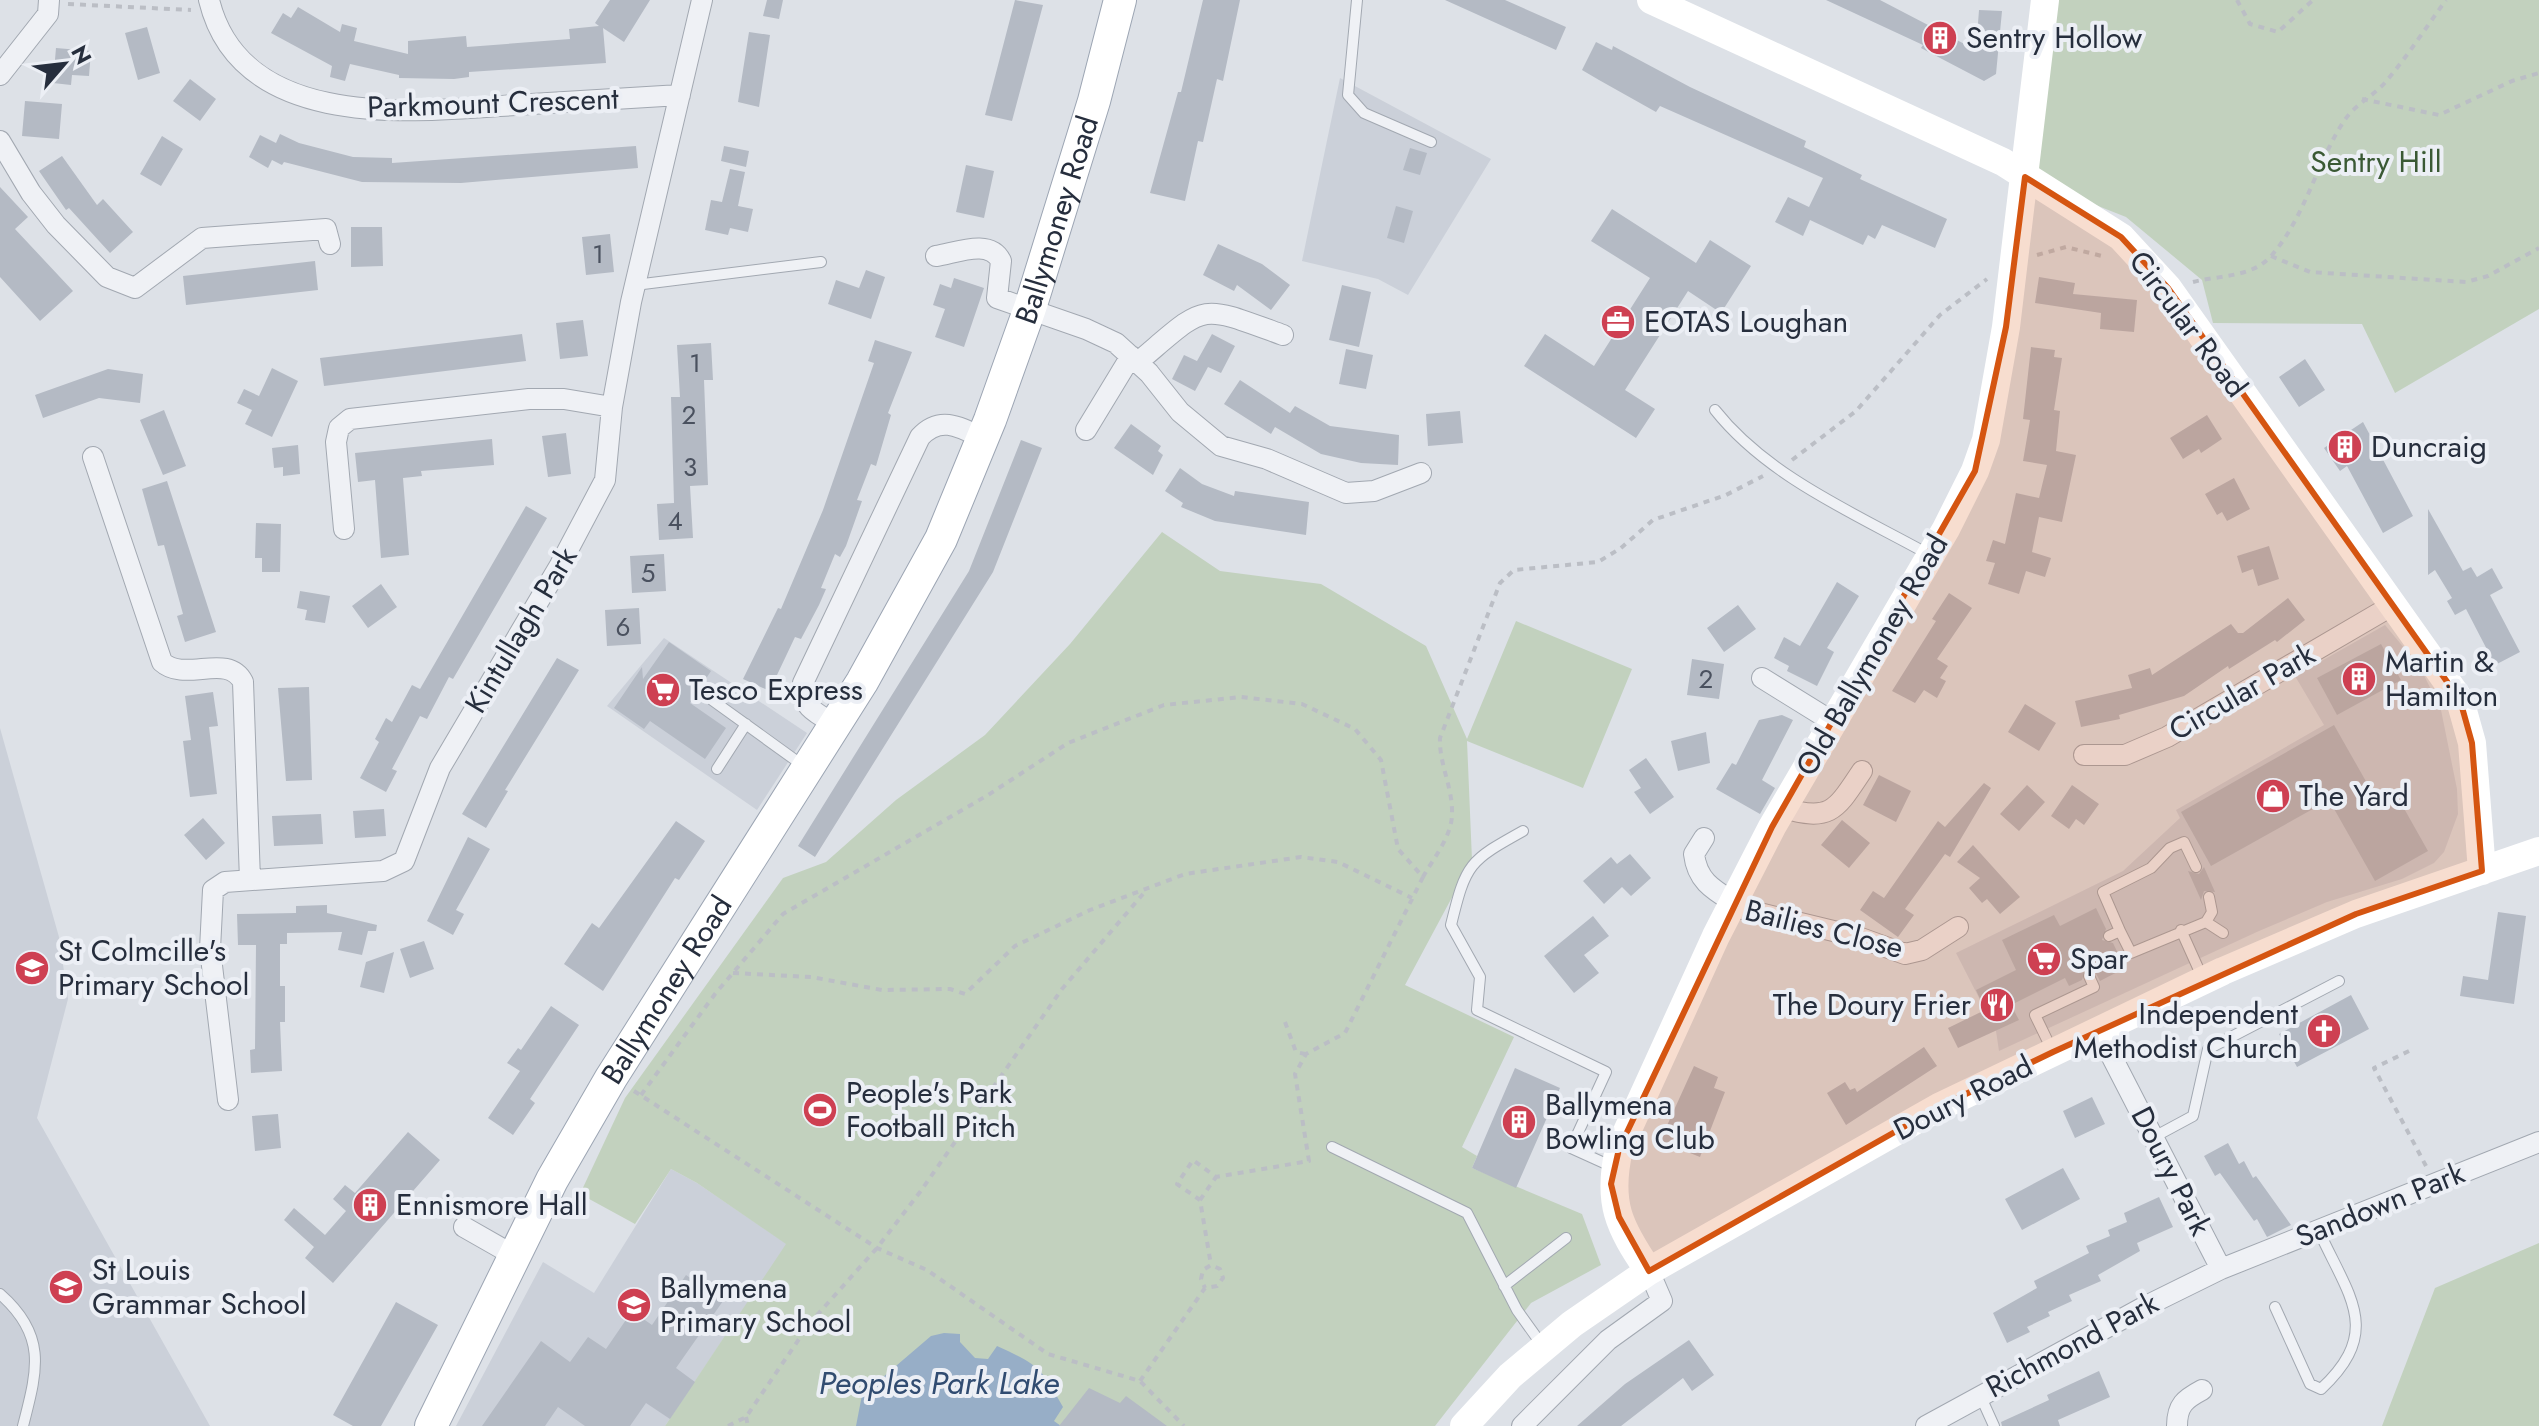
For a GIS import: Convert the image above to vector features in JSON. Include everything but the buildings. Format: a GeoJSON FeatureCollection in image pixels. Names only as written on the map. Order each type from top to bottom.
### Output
{"type":"FeatureCollection","features":[{"type":"Feature","properties":{"kind":"main road","name":"Ballymoney Road"},"geometry":{"type":"LineString","coordinates":[[431,1426],[552,1180],[611,1078],[835,724],[941,539],[1030,308],[1094,101],[1120,0]]}},
{"type":"Feature","properties":{"kind":"street"},"geometry":{"type":"LineString","coordinates":[[0,75],[48,14],[49,0]]}},
{"type":"Feature","properties":{"kind":"street"},"geometry":{"type":"LineString","coordinates":[[680,95],[702,0]]}},
{"type":"Feature","properties":{"kind":"street","name":"Circular Road"},"geometry":{"type":"LineString","coordinates":[[1651,0],[2003,162],[2121,237],[2168,288],[2460,700],[2472,743],[2482,871]]}},
{"type":"Feature","properties":{"kind":"street","name":"Old Ballymoney Road"},"geometry":{"type":"LineString","coordinates":[[1649,1271],[1619,1217],[1611,1184],[1619,1149],[1732,904],[1783,808],[1930,555],[1975,471],[1986,440],[2015,261],[2045,0]]}},
{"type":"Feature","properties":{"kind":"street","name":"Parkmount Crescent"},"geometry":{"type":"LineString","coordinates":[[210,6],[226,39],[256,70],[299,94],[343,107],[408,112],[680,95]]}},
{"type":"Feature","properties":{"kind":"street","name":"Kintullagh Park"},"geometry":{"type":"LineString","coordinates":[[250,880],[388,870],[401,865],[411,848],[440,768],[602,489],[607,468],[612,407],[633,293],[680,95]]}},
{"type":"Feature","properties":{"kind":"street"},"geometry":{"type":"LineString","coordinates":[[0,141],[43,210],[107,277],[135,288],[202,238],[224,228],[326,229],[330,244]]}},
{"type":"Feature","properties":{"kind":"street"},"geometry":{"type":"LineString","coordinates":[[936,256],[991,250],[1001,261],[997,298],[1101,336],[1134,359],[1180,412],[1221,446],[1267,459],[1346,493],[1374,491],[1421,473]]}},
{"type":"Feature","properties":{"kind":"street"},"geometry":{"type":"LineString","coordinates":[[1086,430],[1134,359],[1189,319],[1206,312],[1226,313],[1283,335]]}},
{"type":"Feature","properties":{"kind":"street"},"geometry":{"type":"LineString","coordinates":[[344,529],[336,437],[339,428],[350,419],[529,399],[564,399],[612,407]]}},
{"type":"Feature","properties":{"kind":"street"},"geometry":{"type":"LineString","coordinates":[[835,724],[808,706],[802,697],[803,683],[920,437],[933,426],[945,424],[982,438]]}},
{"type":"Feature","properties":{"kind":"street"},"geometry":{"type":"LineString","coordinates":[[93,457],[162,662],[177,671],[226,668],[239,675],[243,682],[250,880],[219,884],[213,890],[211,902],[210,949],[228,1100]]}},
{"type":"Feature","properties":{"kind":"street","name":"Circular Park"},"geometry":{"type":"LineString","coordinates":[[2084,755],[2125,755],[2167,737],[2393,605]]}},
{"type":"Feature","properties":{"kind":"street"},"geometry":{"type":"LineString","coordinates":[[1762,678],[1833,722]]}},
{"type":"Feature","properties":{"kind":"street"},"geometry":{"type":"LineString","coordinates":[[1783,808],[1809,816],[1825,815],[1841,803],[1862,771]]}},
{"type":"Feature","properties":{"kind":"street"},"geometry":{"type":"LineString","coordinates":[[1704,838],[1694,854],[1700,876],[1710,888],[1732,904]]}},
{"type":"Feature","properties":{"kind":"street","name":"Doury Road"},"geometry":{"type":"LineString","coordinates":[[1464,1426],[1510,1376],[1649,1271],[1939,1107],[2203,980],[2356,914],[2539,851]]}},
{"type":"Feature","properties":{"kind":"street","name":"Bailies Close"},"geometry":{"type":"LineString","coordinates":[[1732,904],[1858,937],[1905,954],[1922,950],[1958,927]]}},
{"type":"Feature","properties":{"kind":"street","name":"Doury Park"},"geometry":{"type":"LineString","coordinates":[[2098,1030],[2221,1269]]}},
{"type":"Feature","properties":{"kind":"street","name":"Sandown Park"},"geometry":{"type":"LineString","coordinates":[[2221,1269],[2539,1142]]}},
{"type":"Feature","properties":{"kind":"street"},"geometry":{"type":"LineString","coordinates":[[464,1227],[513,1259]]}},
{"type":"Feature","properties":{"kind":"street","name":"Richmond Park"},"geometry":{"type":"LineString","coordinates":[[1926,1426],[1980,1394],[2221,1269]]}},
{"type":"Feature","properties":{"kind":"street"},"geometry":{"type":"LineString","coordinates":[[1522,1426],[1608,1340],[1662,1301],[1649,1271]]}},
{"type":"Feature","properties":{"kind":"street"},"geometry":{"type":"LineString","coordinates":[[2177,1426],[2177,1411],[2185,1399],[2202,1390]]}},
{"type":"Feature","properties":{"kind":"lane"},"geometry":{"type":"LineString","coordinates":[[1357,0],[1348,95],[1364,113],[1431,142]]}},
{"type":"Feature","properties":{"kind":"lane"},"geometry":{"type":"LineString","coordinates":[[633,293],[821,262]]}},
{"type":"Feature","properties":{"kind":"lane"},"geometry":{"type":"LineString","coordinates":[[1715,410],[1731,430],[1780,467],[1930,555]]}},
{"type":"Feature","properties":{"kind":"lane"},"geometry":{"type":"LineString","coordinates":[[712,700],[807,768]]}},
{"type":"Feature","properties":{"kind":"lane"},"geometry":{"type":"LineString","coordinates":[[717,769],[746,724]]}},
{"type":"Feature","properties":{"kind":"lane"},"geometry":{"type":"LineString","coordinates":[[1523,831],[1476,857],[1460,890],[1451,925],[1480,977],[1477,1010],[1606,1072],[1571,1148],[1615,1168]]}},
{"type":"Feature","properties":{"kind":"lane"},"geometry":{"type":"LineString","coordinates":[[2196,867],[2184,842],[2170,848],[2151,868],[2103,892],[2131,953],[2206,922],[2212,912],[2209,897]]}},
{"type":"Feature","properties":{"kind":"lane"},"geometry":{"type":"LineString","coordinates":[[2206,922],[2223,933]]}},
{"type":"Feature","properties":{"kind":"lane"},"geometry":{"type":"LineString","coordinates":[[2181,930],[2203,980]]}},
{"type":"Feature","properties":{"kind":"lane"},"geometry":{"type":"LineString","coordinates":[[2109,936],[2120,931]]}},
{"type":"Feature","properties":{"kind":"lane"},"geometry":{"type":"LineString","coordinates":[[2053,1052],[2035,1015],[2094,987],[2089,976]]}},
{"type":"Feature","properties":{"kind":"lane"},"geometry":{"type":"LineString","coordinates":[[2154,1137],[2193,1116],[2208,1049],[2339,981]]}},
{"type":"Feature","properties":{"kind":"lane"},"geometry":{"type":"LineString","coordinates":[[1332,1147],[1467,1213],[1504,1286],[1544,1348]]}},
{"type":"Feature","properties":{"kind":"lane"},"geometry":{"type":"LineString","coordinates":[[2275,1307],[2310,1384],[2321,1389],[2345,1366],[2357,1339],[2354,1310],[2318,1229]]}},
{"type":"Feature","properties":{"kind":"lane"},"geometry":{"type":"LineString","coordinates":[[1504,1286],[1566,1238]]}},
{"type":"Feature","properties":{"kind":"lane"},"geometry":{"type":"LineString","coordinates":[[0,1294],[19,1310],[35,1343],[37,1372],[23,1426]]}},
{"type":"Feature","properties":{"kind":"lane"},"geometry":{"type":"LineString","coordinates":[[1980,1394],[1994,1426]]}},
{"type":"Feature","properties":{"kind":"path"},"geometry":{"type":"LineString","coordinates":[[49,0],[210,6]]}},
{"type":"Feature","properties":{"kind":"path"},"geometry":{"type":"LineString","coordinates":[[2237,0],[2250,24],[2278,32],[2313,0]]}},
{"type":"Feature","properties":{"kind":"path"},"geometry":{"type":"LineString","coordinates":[[2168,288],[2243,274],[2271,256],[2298,212],[2346,118],[2362,99],[2386,82],[2446,0]]}},
{"type":"Feature","properties":{"kind":"path"},"geometry":{"type":"LineString","coordinates":[[2362,99],[2439,115],[2512,81],[2539,73]]}},
{"type":"Feature","properties":{"kind":"path"},"geometry":{"type":"LineString","coordinates":[[1211,1265],[1200,1200],[1216,1177],[1309,1161],[1295,1074],[1306,1054],[1345,1033],[1447,833],[1453,813],[1439,758],[1440,738],[1500,583],[1514,570],[1598,562],[1621,548],[1653,520],[1726,495],[1780,467],[1856,411],[1940,315],[2015,261],[2066,247],[2103,256]]}},
{"type":"Feature","properties":{"kind":"path"},"geometry":{"type":"LineString","coordinates":[[2271,256],[2310,272],[2466,282],[2488,276],[2539,248]]}},
{"type":"Feature","properties":{"kind":"path"},"geometry":{"type":"LineString","coordinates":[[641,1095],[733,973],[783,914],[988,795],[1068,743],[1164,705],[1241,697],[1302,704],[1355,729],[1381,760],[1398,849],[1423,877]]}},
{"type":"Feature","properties":{"kind":"path"},"geometry":{"type":"LineString","coordinates":[[733,973],[811,977],[882,990],[950,989],[965,994],[1015,946],[1090,910],[1145,892],[1185,874],[1301,857],[1338,862],[1412,898]]}},
{"type":"Feature","properties":{"kind":"path"},"geometry":{"type":"LineString","coordinates":[[728,1426],[746,1417],[810,1323],[877,1248],[1062,989],[1145,892]]}},
{"type":"Feature","properties":{"kind":"path"},"geometry":{"type":"LineString","coordinates":[[1285,1022],[1296,1052],[1306,1054]]}},
{"type":"Feature","properties":{"kind":"path"},"geometry":{"type":"LineString","coordinates":[[2409,1051],[2374,1068],[2435,1183]]}},
{"type":"Feature","properties":{"kind":"path"},"geometry":{"type":"LineString","coordinates":[[611,1078],[877,1248],[927,1270],[1048,1354],[1140,1381],[1184,1426]]}},
{"type":"Feature","properties":{"kind":"path"},"geometry":{"type":"LineString","coordinates":[[1200,1200],[1177,1184],[1193,1160],[1216,1177]]}},
{"type":"Feature","properties":{"kind":"path"},"geometry":{"type":"LineString","coordinates":[[1140,1381],[1205,1288],[1217,1286],[1223,1278],[1220,1269],[1211,1265]]}},
{"type":"Feature","properties":{"kind":"path"},"geometry":{"type":"LineString","coordinates":[[1205,1288],[1201,1279],[1203,1270],[1211,1265]]}},
{"type":"Feature","properties":{"kind":"path"},"geometry":{"type":"LineString","coordinates":[[746,1417],[748,1426]]}},
{"type":"Feature","properties":{"kind":"highlighted area"},"geometry":{"type":"Polygon","coordinates":[[[2025,177],[2121,237],[2168,288],[2460,700],[2472,743],[2482,871],[2356,914],[2053,1052],[1939,1107],[1649,1271],[1619,1217],[1611,1184],[1619,1149],[1772,827],[1975,471],[2006,327],[2025,177]]]}},
{"type":"Feature","properties":{"kind":"shaded area"},"geometry":{"type":"Polygon","coordinates":[[[1340,78],[1491,159],[1408,295],[1378,279],[1302,261],[1340,78]]]}},
{"type":"Feature","properties":{"kind":"shaded area"},"geometry":{"type":"Polygon","coordinates":[[[2385,625],[2420,667],[2441,710],[2457,789],[2458,814],[2444,852],[2434,863],[2402,879],[2327,902],[2259,931],[1999,1051],[1996,1031],[1956,953],[2123,871],[2180,818],[2176,810],[2324,725],[2295,676],[2385,625]]]}},
{"type":"Feature","properties":{"kind":"shaded area"},"geometry":{"type":"Polygon","coordinates":[[[664,638],[807,733],[757,810],[607,706],[664,638]]]}},
{"type":"Feature","properties":{"kind":"shaded area","name":"St Louis Grammar School"},"geometry":{"type":"Polygon","coordinates":[[[0,728],[59,937],[68,999],[37,1118],[210,1426],[0,1426],[0,728]]]}},
{"type":"Feature","properties":{"kind":"shaded area","name":"Ballymena Primary School"},"geometry":{"type":"Polygon","coordinates":[[[671,1169],[787,1244],[665,1426],[456,1426],[543,1262],[594,1293],[671,1169]]]}},
{"type":"Feature","properties":{"kind":"green space","name":"Sentry Hill"},"geometry":{"type":"Polygon","coordinates":[[[2050,0],[2539,0],[2539,309],[2395,393],[2362,324],[2213,323],[2202,280],[2126,217],[2025,177],[2050,0]]]}},
{"type":"Feature","properties":{"kind":"green space"},"geometry":{"type":"Polygon","coordinates":[[[1162,532],[1220,571],[1321,584],[1426,646],[1467,739],[1516,621],[1632,669],[1583,788],[1467,741],[1472,860],[1405,985],[1514,1037],[1462,1147],[1477,1156],[1472,1168],[1582,1214],[1601,1265],[1531,1303],[1435,1426],[665,1426],[786,1244],[697,1183],[671,1169],[635,1224],[580,1194],[625,1098],[783,878],[826,862],[896,800],[985,735],[1070,644],[1162,532]]]}},
{"type":"Feature","properties":{"kind":"green space"},"geometry":{"type":"Polygon","coordinates":[[[2539,1243],[2539,1426],[2382,1426],[2435,1288],[2539,1243]]]}},
{"type":"Feature","properties":{"kind":"water","name":"Peoples Park Lake"},"geometry":{"type":"Polygon","coordinates":[[[960,1334],[960,1342],[975,1358],[988,1359],[997,1346],[1038,1369],[1063,1407],[1054,1421],[1061,1426],[856,1426],[862,1395],[931,1336],[960,1334]]]}},
{"type":"Feature","properties":{"kind":"place","name":"Sentry Hollow"},"geometry":{"type":"Point","coordinates":[1940,38]}},
{"type":"Feature","properties":{"kind":"place","name":"EOTAS Loughan"},"geometry":{"type":"Point","coordinates":[1618,322]}},
{"type":"Feature","properties":{"kind":"place","name":"Duncraig"},"geometry":{"type":"Point","coordinates":[2345,447]}},
{"type":"Feature","properties":{"kind":"place","name":"Martin & Hamilton"},"geometry":{"type":"Point","coordinates":[2359,679]}},
{"type":"Feature","properties":{"kind":"place","name":"Tesco Express"},"geometry":{"type":"Point","coordinates":[663,690]}},
{"type":"Feature","properties":{"kind":"place","name":"The Yard"},"geometry":{"type":"Point","coordinates":[2273,796]}},
{"type":"Feature","properties":{"kind":"place","name":"Spar"},"geometry":{"type":"Point","coordinates":[2044,959]}},
{"type":"Feature","properties":{"kind":"place","name":"St Colmcille's Primary School"},"geometry":{"type":"Point","coordinates":[32,968]}},
{"type":"Feature","properties":{"kind":"place","name":"The Doury Frier"},"geometry":{"type":"Point","coordinates":[1997,1005]}},
{"type":"Feature","properties":{"kind":"place","name":"Independent Methodist Church"},"geometry":{"type":"Point","coordinates":[2324,1031]}},
{"type":"Feature","properties":{"kind":"place","name":"People's Park Football Pitch"},"geometry":{"type":"Point","coordinates":[820,1110]}},
{"type":"Feature","properties":{"kind":"place","name":"Ballymena Bowling Club"},"geometry":{"type":"Point","coordinates":[1519,1122]}},
{"type":"Feature","properties":{"kind":"place","name":"Ennismore Hall"},"geometry":{"type":"Point","coordinates":[370,1205]}},
{"type":"Feature","properties":{"kind":"place","name":"St Louis Grammar School"},"geometry":{"type":"Point","coordinates":[66,1287]}},
{"type":"Feature","properties":{"kind":"place","name":"Ballymena Primary School"},"geometry":{"type":"Point","coordinates":[634,1305]}}]}
